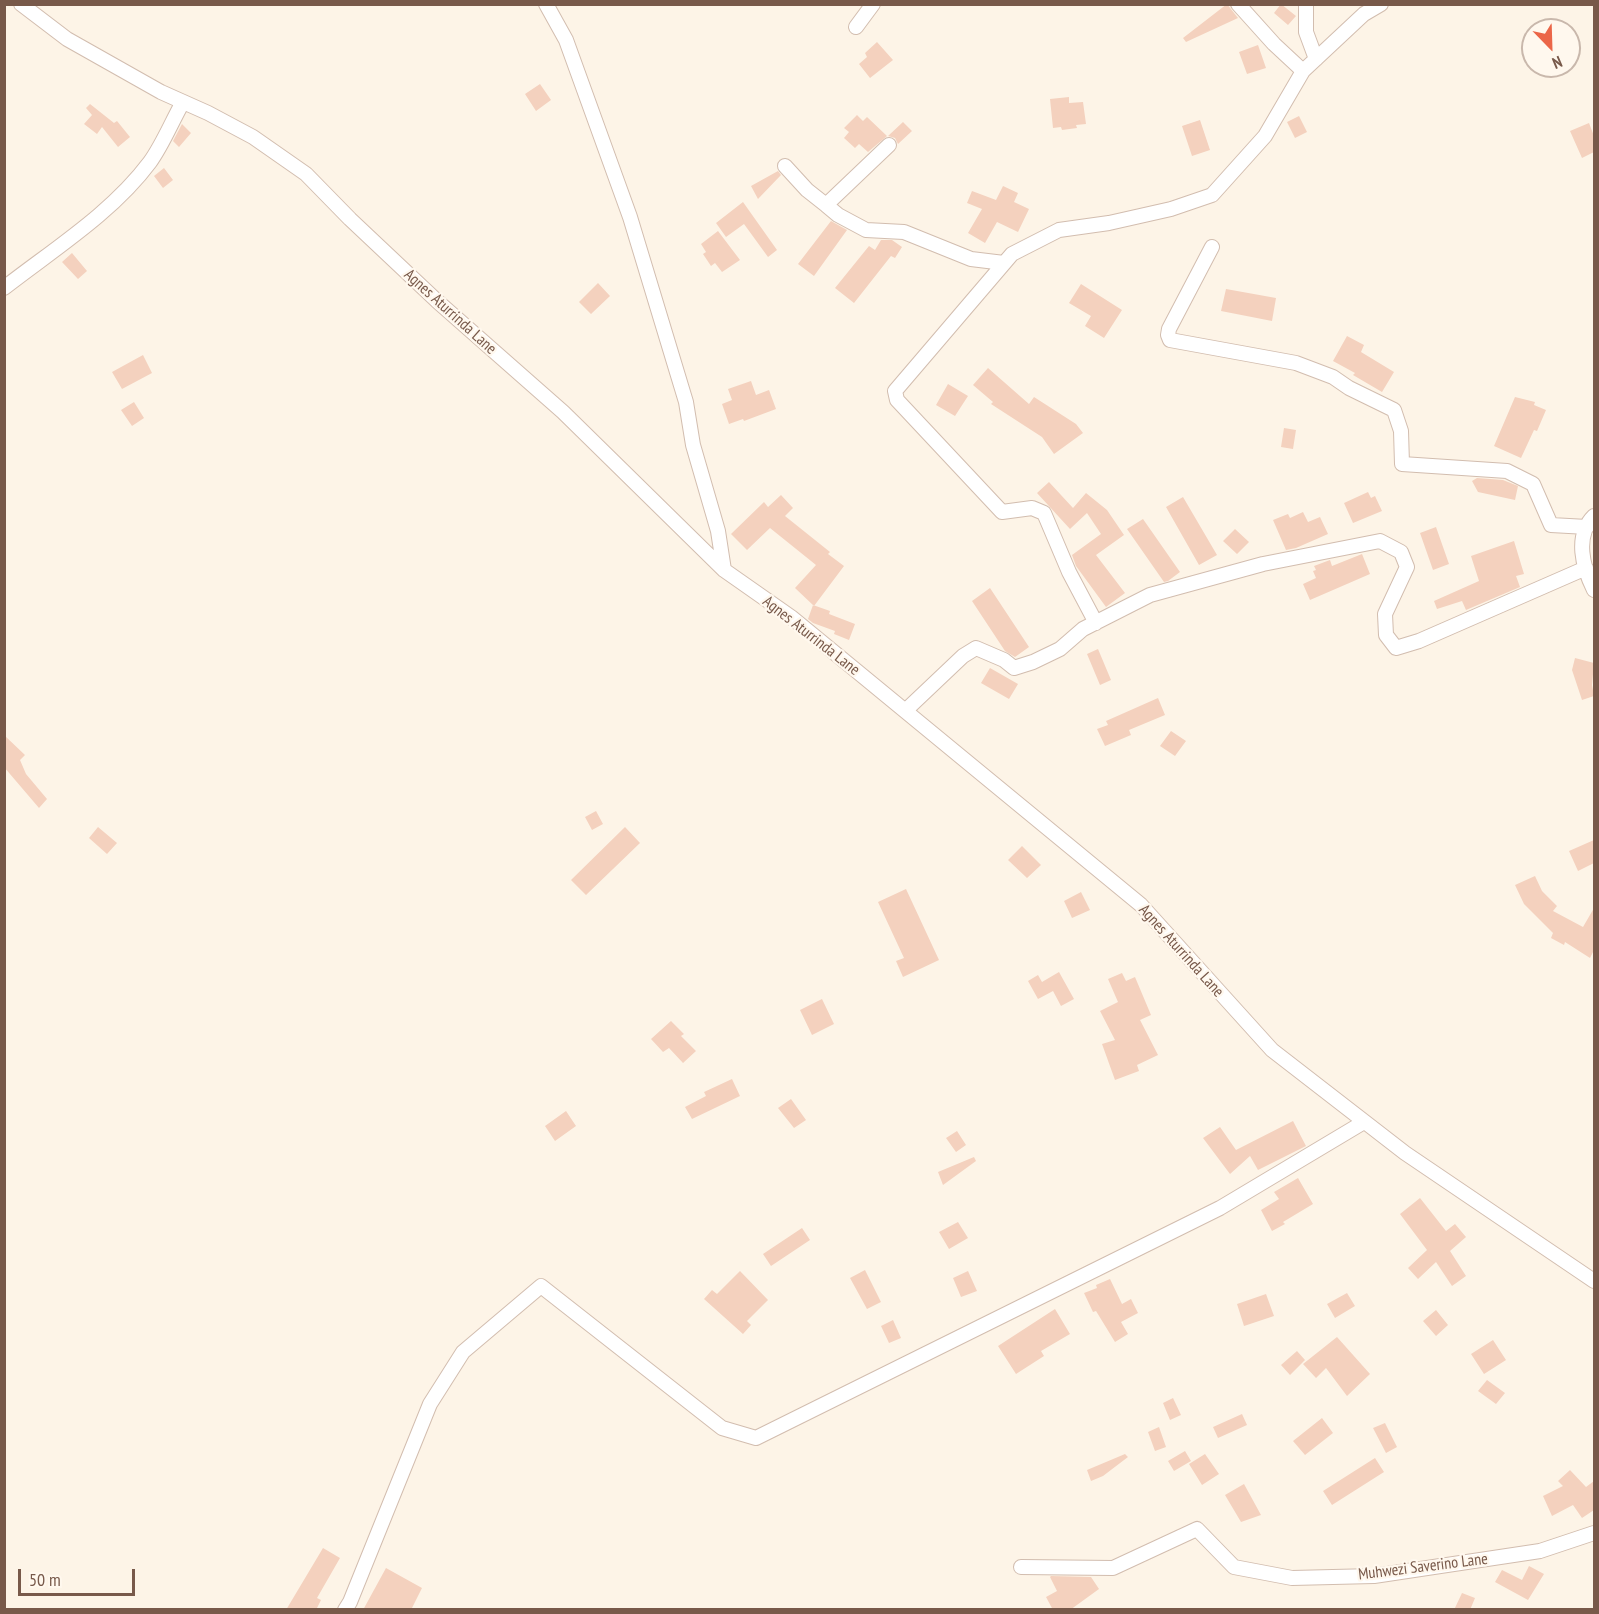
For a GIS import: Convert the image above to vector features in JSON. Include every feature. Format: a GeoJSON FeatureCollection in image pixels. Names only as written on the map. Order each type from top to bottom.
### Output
{"type":"FeatureCollection","features":[{"type":"Feature","properties":{"kind":"street","name":"Agnes Aturrinda Lane"},"geometry":{"type":"LineString","coordinates":[[21,4],[67,39],[161,92],[253,137],[306,174],[437,301],[563,412],[724,570],[790,617],[1141,906],[1272,1050],[1405,1154],[1594,1281]]}},
{"type":"Feature","properties":{"kind":"street"},"geometry":{"type":"LineString","coordinates":[[546,4],[566,40],[630,217],[686,402],[693,445],[718,531],[724,570]]}},
{"type":"Feature","properties":{"kind":"street"},"geometry":{"type":"LineString","coordinates":[[856,27],[873,4]]}},
{"type":"Feature","properties":{"kind":"street"},"geometry":{"type":"LineString","coordinates":[[1238,4],[1274,44],[1303,71]]}},
{"type":"Feature","properties":{"kind":"street"},"geometry":{"type":"LineString","coordinates":[[1306,4],[1306,32],[1316,58]]}},
{"type":"Feature","properties":{"kind":"street"},"geometry":{"type":"LineString","coordinates":[[1096,623],[1069,572],[1044,513],[1032,508],[1002,512],[897,400],[895,391],[1012,254],[1059,230],[1109,223],[1171,209],[1212,195],[1265,136],[1303,71],[1364,14],[1381,4]]}},
{"type":"Feature","properties":{"kind":"street"},"geometry":{"type":"LineString","coordinates":[[4,288],[119,197],[150,161],[183,102]]}},
{"type":"Feature","properties":{"kind":"street"},"geometry":{"type":"LineString","coordinates":[[826,205],[889,145]]}},
{"type":"Feature","properties":{"kind":"street"},"geometry":{"type":"LineString","coordinates":[[785,166],[807,190],[838,215],[866,230],[903,232],[971,259],[1004,263]]}},
{"type":"Feature","properties":{"kind":"street"},"geometry":{"type":"LineString","coordinates":[[1212,247],[1169,329],[1167,335],[1170,340],[1296,363],[1333,377],[1349,388],[1395,410],[1401,431],[1402,464],[1507,471],[1533,484],[1551,525],[1591,521],[1582,541],[1583,559],[1594,590]]}},
{"type":"Feature","properties":{"kind":"street"},"geometry":{"type":"LineString","coordinates":[[905,711],[963,656],[976,648],[1004,660],[1014,668],[1033,663],[1060,649],[1083,629],[1150,595],[1263,564],[1380,541],[1401,552],[1407,567],[1385,614],[1386,635],[1396,648],[1419,641],[1586,567]]}},
{"type":"Feature","properties":{"kind":"street"},"geometry":{"type":"LineString","coordinates":[[345,1610],[430,1404],[463,1352],[541,1286],[722,1428],[756,1438],[1220,1208],[1364,1122]]}},
{"type":"Feature","properties":{"kind":"street","name":"Muhwezi Saverino Lane"},"geometry":{"type":"LineString","coordinates":[[1022,1567],[1113,1568],[1197,1529],[1234,1567],[1292,1578],[1374,1576],[1540,1551],[1594,1533]]}},
{"type":"Feature","properties":{"kind":"building"},"geometry":{"type":"Polygon","coordinates":[[[1227,4],[1238,18],[1186,42],[1183,38],[1227,4]]]}},
{"type":"Feature","properties":{"kind":"building"},"geometry":{"type":"Polygon","coordinates":[[[1281,4],[1296,16],[1288,25],[1274,13],[1281,4]]]}},
{"type":"Feature","properties":{"kind":"building"},"geometry":{"type":"Polygon","coordinates":[[[877,42],[893,60],[870,78],[859,64],[867,57],[865,53],[877,42]]]}},
{"type":"Feature","properties":{"kind":"building"},"geometry":{"type":"Polygon","coordinates":[[[1258,45],[1266,68],[1247,74],[1239,52],[1258,45]]]}},
{"type":"Feature","properties":{"kind":"building"},"geometry":{"type":"Polygon","coordinates":[[[540,84],[551,100],[536,111],[525,94],[540,84]]]}},
{"type":"Feature","properties":{"kind":"building"},"geometry":{"type":"Polygon","coordinates":[[[1069,97],[1069,103],[1083,102],[1086,124],[1062,130],[1061,127],[1053,128],[1050,99],[1069,97]]]}},
{"type":"Feature","properties":{"kind":"building"},"geometry":{"type":"Polygon","coordinates":[[[90,104],[114,123],[117,121],[130,137],[118,147],[102,127],[97,134],[84,124],[92,115],[86,108],[90,104]]]}},
{"type":"Feature","properties":{"kind":"building"},"geometry":{"type":"Polygon","coordinates":[[[857,115],[863,121],[867,117],[887,136],[868,152],[859,144],[855,148],[844,138],[849,132],[844,128],[857,115]]]}},
{"type":"Feature","properties":{"kind":"building"},"geometry":{"type":"Polygon","coordinates":[[[1299,116],[1307,132],[1295,138],[1287,122],[1299,116]]]}},
{"type":"Feature","properties":{"kind":"building"},"geometry":{"type":"Polygon","coordinates":[[[1200,120],[1210,150],[1192,156],[1182,126],[1200,120]]]}},
{"type":"Feature","properties":{"kind":"building"},"geometry":{"type":"Polygon","coordinates":[[[903,122],[912,131],[898,144],[895,138],[888,136],[903,122]]]}},
{"type":"Feature","properties":{"kind":"building"},"geometry":{"type":"Polygon","coordinates":[[[1589,123],[1594,136],[1594,152],[1582,158],[1570,131],[1589,123]]]}},
{"type":"Feature","properties":{"kind":"building"},"geometry":{"type":"Polygon","coordinates":[[[182,124],[191,133],[179,147],[173,141],[182,124]]]}},
{"type":"Feature","properties":{"kind":"building"},"geometry":{"type":"Polygon","coordinates":[[[164,168],[173,180],[163,188],[154,176],[164,168]]]}},
{"type":"Feature","properties":{"kind":"building"},"geometry":{"type":"Polygon","coordinates":[[[778,171],[781,175],[758,199],[751,186],[778,171]]]}},
{"type":"Feature","properties":{"kind":"building"},"geometry":{"type":"Polygon","coordinates":[[[1003,186],[1018,193],[1014,202],[1029,209],[1018,232],[997,222],[985,243],[968,233],[982,209],[967,203],[972,191],[996,200],[1003,186]]]}},
{"type":"Feature","properties":{"kind":"building"},"geometry":{"type":"Polygon","coordinates":[[[743,202],[777,250],[768,257],[744,224],[726,237],[716,223],[743,202]]]}},
{"type":"Feature","properties":{"kind":"building"},"geometry":{"type":"Polygon","coordinates":[[[831,221],[847,230],[814,276],[798,264],[831,221]]]}},
{"type":"Feature","properties":{"kind":"building"},"geometry":{"type":"Polygon","coordinates":[[[718,231],[740,260],[722,272],[715,263],[711,266],[703,254],[706,252],[701,244],[718,231]]]}},
{"type":"Feature","properties":{"kind":"building"},"geometry":{"type":"Polygon","coordinates":[[[881,240],[892,240],[902,247],[895,258],[891,256],[854,303],[835,288],[869,246],[875,250],[881,240]]]}},
{"type":"Feature","properties":{"kind":"building"},"geometry":{"type":"Polygon","coordinates":[[[72,253],[87,271],[78,279],[62,262],[72,253]]]}},
{"type":"Feature","properties":{"kind":"building"},"geometry":{"type":"Polygon","coordinates":[[[598,283],[610,296],[591,314],[579,302],[598,283]]]}},
{"type":"Feature","properties":{"kind":"building"},"geometry":{"type":"Polygon","coordinates":[[[1081,284],[1122,310],[1104,338],[1085,326],[1091,316],[1069,303],[1081,284]]]}},
{"type":"Feature","properties":{"kind":"building"},"geometry":{"type":"Polygon","coordinates":[[[1226,289],[1276,298],[1272,321],[1221,311],[1226,289]]]}},
{"type":"Feature","properties":{"kind":"building"},"geometry":{"type":"Polygon","coordinates":[[[1347,336],[1364,345],[1361,352],[1394,372],[1382,392],[1333,361],[1347,336]]]}},
{"type":"Feature","properties":{"kind":"building"},"geometry":{"type":"Polygon","coordinates":[[[143,355],[152,373],[122,389],[112,372],[143,355]]]}},
{"type":"Feature","properties":{"kind":"building"},"geometry":{"type":"Polygon","coordinates":[[[988,368],[1029,404],[1034,397],[1076,424],[1083,433],[1054,454],[1042,437],[991,404],[993,402],[973,385],[988,368]]]}},
{"type":"Feature","properties":{"kind":"building"},"geometry":{"type":"Polygon","coordinates":[[[751,381],[756,395],[769,390],[776,409],[729,424],[722,404],[732,400],[728,389],[751,381]]]}},
{"type":"Feature","properties":{"kind":"building"},"geometry":{"type":"Polygon","coordinates":[[[948,384],[968,396],[955,416],[936,405],[948,384]]]}},
{"type":"Feature","properties":{"kind":"building"},"geometry":{"type":"Polygon","coordinates":[[[1515,397],[1535,402],[1534,405],[1546,410],[1521,458],[1494,446],[1515,397]]]}},
{"type":"Feature","properties":{"kind":"building"},"geometry":{"type":"Polygon","coordinates":[[[134,402],[144,418],[132,426],[121,410],[134,402]]]}},
{"type":"Feature","properties":{"kind":"building"},"geometry":{"type":"Polygon","coordinates":[[[1284,428],[1296,430],[1293,449],[1281,447],[1284,428]]]}},
{"type":"Feature","properties":{"kind":"building"},"geometry":{"type":"Polygon","coordinates":[[[1477,478],[1503,480],[1518,486],[1515,500],[1478,492],[1472,481],[1477,478]]]}},
{"type":"Feature","properties":{"kind":"building"},"geometry":{"type":"Polygon","coordinates":[[[1049,482],[1073,508],[1086,493],[1107,510],[1124,535],[1096,555],[1125,593],[1106,607],[1076,566],[1072,555],[1101,534],[1087,513],[1070,529],[1037,493],[1049,482]]]}},
{"type":"Feature","properties":{"kind":"building"},"geometry":{"type":"Polygon","coordinates":[[[1368,492],[1371,498],[1375,496],[1382,511],[1353,523],[1344,503],[1368,492]]]}},
{"type":"Feature","properties":{"kind":"building"},"geometry":{"type":"Polygon","coordinates":[[[781,495],[793,508],[785,516],[844,566],[814,606],[795,588],[816,565],[770,528],[747,550],[731,534],[764,502],[768,507],[781,495]]]}},
{"type":"Feature","properties":{"kind":"building"},"geometry":{"type":"Polygon","coordinates":[[[1183,497],[1217,555],[1199,565],[1166,507],[1183,497]]]}},
{"type":"Feature","properties":{"kind":"building"},"geometry":{"type":"Polygon","coordinates":[[[1303,512],[1308,522],[1320,517],[1328,534],[1286,550],[1273,520],[1288,514],[1290,518],[1303,512]]]}},
{"type":"Feature","properties":{"kind":"building"},"geometry":{"type":"Polygon","coordinates":[[[1143,519],[1180,572],[1168,581],[1164,582],[1127,529],[1143,519]]]}},
{"type":"Feature","properties":{"kind":"building"},"geometry":{"type":"Polygon","coordinates":[[[1436,527],[1449,564],[1433,570],[1420,533],[1436,527]]]}},
{"type":"Feature","properties":{"kind":"building"},"geometry":{"type":"Polygon","coordinates":[[[1235,529],[1249,542],[1237,554],[1223,541],[1235,529]]]}},
{"type":"Feature","properties":{"kind":"building"},"geometry":{"type":"Polygon","coordinates":[[[1514,541],[1524,574],[1516,576],[1520,587],[1466,610],[1462,601],[1437,609],[1434,601],[1479,581],[1471,556],[1514,541]]]}},
{"type":"Feature","properties":{"kind":"building"},"geometry":{"type":"Polygon","coordinates":[[[1362,554],[1370,574],[1310,600],[1303,584],[1316,578],[1313,571],[1316,570],[1314,566],[1330,560],[1332,566],[1362,554]]]}},
{"type":"Feature","properties":{"kind":"building"},"geometry":{"type":"Polygon","coordinates":[[[990,588],[1029,647],[1015,657],[1005,651],[972,601],[990,588]]]}},
{"type":"Feature","properties":{"kind":"building"},"geometry":{"type":"Polygon","coordinates":[[[813,605],[855,624],[849,640],[808,619],[813,605]]]}},
{"type":"Feature","properties":{"kind":"building"},"geometry":{"type":"Polygon","coordinates":[[[1098,649],[1111,680],[1100,685],[1087,654],[1098,649]]]}},
{"type":"Feature","properties":{"kind":"building"},"geometry":{"type":"Polygon","coordinates":[[[1575,658],[1594,663],[1592,685],[1594,696],[1582,700],[1572,670],[1575,658]]]}},
{"type":"Feature","properties":{"kind":"building"},"geometry":{"type":"Polygon","coordinates":[[[990,668],[1018,684],[1009,699],[981,683],[990,668]]]}},
{"type":"Feature","properties":{"kind":"building"},"geometry":{"type":"Polygon","coordinates":[[[1158,698],[1165,715],[1129,730],[1131,735],[1105,746],[1097,729],[1108,725],[1106,721],[1158,698]]]}},
{"type":"Feature","properties":{"kind":"building"},"geometry":{"type":"Polygon","coordinates":[[[1171,731],[1186,741],[1175,756],[1160,746],[1171,731]]]}},
{"type":"Feature","properties":{"kind":"building"},"geometry":{"type":"Polygon","coordinates":[[[4,735],[25,755],[20,760],[26,774],[47,799],[39,808],[4,767],[4,735]]]}},
{"type":"Feature","properties":{"kind":"building"},"geometry":{"type":"Polygon","coordinates":[[[596,811],[603,824],[592,830],[585,817],[596,811]]]}},
{"type":"Feature","properties":{"kind":"building"},"geometry":{"type":"Polygon","coordinates":[[[98,827],[117,843],[107,854],[89,838],[98,827]]]}},
{"type":"Feature","properties":{"kind":"building"},"geometry":{"type":"Polygon","coordinates":[[[625,827],[640,843],[586,895],[571,880],[625,827]]]}},
{"type":"Feature","properties":{"kind":"building"},"geometry":{"type":"Polygon","coordinates":[[[1594,840],[1594,863],[1578,871],[1569,851],[1594,840]]]}},
{"type":"Feature","properties":{"kind":"building"},"geometry":{"type":"Polygon","coordinates":[[[1022,846],[1041,865],[1027,878],[1008,860],[1022,846]]]}},
{"type":"Feature","properties":{"kind":"building"},"geometry":{"type":"Polygon","coordinates":[[[1535,876],[1542,891],[1557,906],[1553,911],[1583,927],[1594,908],[1594,950],[1590,958],[1565,942],[1564,945],[1551,938],[1553,933],[1524,904],[1515,885],[1535,876]]]}},
{"type":"Feature","properties":{"kind":"building"},"geometry":{"type":"Polygon","coordinates":[[[906,889],[939,960],[903,977],[896,961],[904,958],[878,902],[906,889]]]}},
{"type":"Feature","properties":{"kind":"building"},"geometry":{"type":"Polygon","coordinates":[[[1081,892],[1090,910],[1072,918],[1064,901],[1081,892]]]}},
{"type":"Feature","properties":{"kind":"building"},"geometry":{"type":"Polygon","coordinates":[[[1059,972],[1074,999],[1061,1006],[1053,991],[1038,999],[1028,981],[1038,975],[1042,982],[1059,972]]]}},
{"type":"Feature","properties":{"kind":"building"},"geometry":{"type":"Polygon","coordinates":[[[1122,973],[1126,981],[1135,977],[1151,1015],[1140,1020],[1158,1055],[1137,1065],[1139,1071],[1115,1080],[1102,1044],[1115,1040],[1100,1011],[1118,1002],[1108,979],[1122,973]]]}},
{"type":"Feature","properties":{"kind":"building"},"geometry":{"type":"Polygon","coordinates":[[[822,999],[834,1024],[812,1035],[800,1010],[822,999]]]}},
{"type":"Feature","properties":{"kind":"building"},"geometry":{"type":"Polygon","coordinates":[[[671,1021],[684,1034],[681,1036],[696,1051],[683,1063],[669,1048],[663,1052],[651,1039],[671,1021]]]}},
{"type":"Feature","properties":{"kind":"building"},"geometry":{"type":"Polygon","coordinates":[[[732,1079],[740,1096],[692,1119],[685,1107],[706,1096],[704,1092],[732,1079]]]}},
{"type":"Feature","properties":{"kind":"building"},"geometry":{"type":"Polygon","coordinates":[[[791,1099],[806,1120],[794,1128],[778,1108],[791,1099]]]}},
{"type":"Feature","properties":{"kind":"building"},"geometry":{"type":"Polygon","coordinates":[[[566,1111],[576,1126],[555,1141],[545,1126],[566,1111]]]}},
{"type":"Feature","properties":{"kind":"building"},"geometry":{"type":"Polygon","coordinates":[[[1293,1121],[1306,1146],[1258,1170],[1250,1156],[1230,1174],[1203,1138],[1220,1127],[1236,1150],[1293,1121]]]}},
{"type":"Feature","properties":{"kind":"building"},"geometry":{"type":"Polygon","coordinates":[[[957,1131],[966,1145],[956,1152],[946,1138],[957,1131]]]}},
{"type":"Feature","properties":{"kind":"building"},"geometry":{"type":"Polygon","coordinates":[[[974,1157],[976,1161],[943,1185],[938,1172],[974,1157]]]}},
{"type":"Feature","properties":{"kind":"building"},"geometry":{"type":"Polygon","coordinates":[[[1298,1178],[1313,1204],[1272,1231],[1261,1210],[1279,1199],[1274,1192],[1298,1178]]]}},
{"type":"Feature","properties":{"kind":"building"},"geometry":{"type":"Polygon","coordinates":[[[1420,1198],[1446,1231],[1455,1224],[1466,1237],[1450,1251],[1466,1276],[1452,1286],[1436,1262],[1418,1279],[1408,1268],[1427,1250],[1400,1214],[1420,1198]]]}},
{"type":"Feature","properties":{"kind":"building"},"geometry":{"type":"Polygon","coordinates":[[[958,1222],[968,1238],[949,1249],[939,1232],[958,1222]]]}},
{"type":"Feature","properties":{"kind":"building"},"geometry":{"type":"Polygon","coordinates":[[[802,1228],[810,1240],[771,1266],[763,1254],[802,1228]]]}},
{"type":"Feature","properties":{"kind":"building"},"geometry":{"type":"Polygon","coordinates":[[[865,1270],[881,1302],[867,1309],[850,1278],[865,1270]]]}},
{"type":"Feature","properties":{"kind":"building"},"geometry":{"type":"Polygon","coordinates":[[[740,1271],[768,1300],[747,1321],[751,1325],[743,1334],[704,1299],[712,1290],[717,1294],[740,1271]]]}},
{"type":"Feature","properties":{"kind":"building"},"geometry":{"type":"Polygon","coordinates":[[[968,1271],[977,1291],[961,1297],[953,1278],[968,1271]]]}},
{"type":"Feature","properties":{"kind":"building"},"geometry":{"type":"Polygon","coordinates":[[[1110,1279],[1122,1304],[1131,1299],[1138,1313],[1121,1322],[1128,1334],[1115,1342],[1096,1311],[1093,1312],[1084,1293],[1110,1279]]]}},
{"type":"Feature","properties":{"kind":"building"},"geometry":{"type":"Polygon","coordinates":[[[1347,1293],[1355,1306],[1335,1318],[1327,1304],[1347,1293]]]}},
{"type":"Feature","properties":{"kind":"building"},"geometry":{"type":"Polygon","coordinates":[[[1266,1294],[1274,1316],[1244,1326],[1237,1304],[1266,1294]]]}},
{"type":"Feature","properties":{"kind":"building"},"geometry":{"type":"Polygon","coordinates":[[[1055,1309],[1070,1334],[1041,1351],[1044,1356],[1016,1374],[998,1346],[1055,1309]]]}},
{"type":"Feature","properties":{"kind":"building"},"geometry":{"type":"Polygon","coordinates":[[[1436,1310],[1448,1325],[1436,1336],[1423,1321],[1436,1310]]]}},
{"type":"Feature","properties":{"kind":"building"},"geometry":{"type":"Polygon","coordinates":[[[893,1320],[901,1338],[889,1343],[881,1326],[893,1320]]]}},
{"type":"Feature","properties":{"kind":"building"},"geometry":{"type":"Polygon","coordinates":[[[1337,1337],[1370,1374],[1347,1396],[1326,1368],[1316,1378],[1303,1364],[1337,1337]]]}},
{"type":"Feature","properties":{"kind":"building"},"geometry":{"type":"Polygon","coordinates":[[[1493,1340],[1506,1360],[1484,1374],[1471,1354],[1493,1340]]]}},
{"type":"Feature","properties":{"kind":"building"},"geometry":{"type":"Polygon","coordinates":[[[1297,1351],[1305,1360],[1290,1375],[1281,1365],[1297,1351]]]}},
{"type":"Feature","properties":{"kind":"building"},"geometry":{"type":"Polygon","coordinates":[[[1487,1380],[1505,1393],[1496,1404],[1478,1391],[1487,1380]]]}},
{"type":"Feature","properties":{"kind":"building"},"geometry":{"type":"Polygon","coordinates":[[[1173,1398],[1181,1415],[1170,1420],[1163,1403],[1173,1398]]]}},
{"type":"Feature","properties":{"kind":"building"},"geometry":{"type":"Polygon","coordinates":[[[1242,1414],[1247,1425],[1218,1438],[1213,1427],[1242,1414]]]}},
{"type":"Feature","properties":{"kind":"building"},"geometry":{"type":"Polygon","coordinates":[[[1322,1418],[1333,1433],[1305,1455],[1293,1441],[1322,1418]]]}},
{"type":"Feature","properties":{"kind":"building"},"geometry":{"type":"Polygon","coordinates":[[[1385,1423],[1397,1447],[1386,1453],[1373,1428],[1385,1423]]]}},
{"type":"Feature","properties":{"kind":"building"},"geometry":{"type":"Polygon","coordinates":[[[1159,1427],[1166,1447],[1155,1451],[1148,1432],[1159,1427]]]}},
{"type":"Feature","properties":{"kind":"building"},"geometry":{"type":"Polygon","coordinates":[[[1185,1451],[1191,1461],[1174,1471],[1168,1461],[1185,1451]]]}},
{"type":"Feature","properties":{"kind":"building"},"geometry":{"type":"Polygon","coordinates":[[[1125,1454],[1128,1457],[1103,1476],[1091,1481],[1087,1470],[1125,1454]]]}},
{"type":"Feature","properties":{"kind":"building"},"geometry":{"type":"Polygon","coordinates":[[[1205,1454],[1219,1474],[1202,1485],[1189,1464],[1205,1454]]]}},
{"type":"Feature","properties":{"kind":"building"},"geometry":{"type":"Polygon","coordinates":[[[1375,1458],[1384,1472],[1332,1505],[1323,1491],[1375,1458]]]}},
{"type":"Feature","properties":{"kind":"building"},"geometry":{"type":"Polygon","coordinates":[[[1570,1470],[1586,1487],[1594,1481],[1594,1510],[1582,1518],[1573,1505],[1552,1516],[1543,1496],[1563,1486],[1558,1481],[1570,1470]]]}},
{"type":"Feature","properties":{"kind":"building"},"geometry":{"type":"Polygon","coordinates":[[[1244,1484],[1261,1515],[1241,1522],[1225,1495],[1244,1484]]]}},
{"type":"Feature","properties":{"kind":"building"},"geometry":{"type":"Polygon","coordinates":[[[323,1548],[340,1558],[317,1598],[321,1600],[316,1610],[286,1610],[323,1548]]]}},
{"type":"Feature","properties":{"kind":"building"},"geometry":{"type":"Polygon","coordinates":[[[1529,1566],[1544,1574],[1528,1600],[1495,1582],[1502,1570],[1522,1580],[1529,1566]]]}},
{"type":"Feature","properties":{"kind":"building"},"geometry":{"type":"Polygon","coordinates":[[[386,1568],[422,1588],[411,1610],[363,1610],[386,1568]]]}},
{"type":"Feature","properties":{"kind":"building"},"geometry":{"type":"Polygon","coordinates":[[[1051,1576],[1091,1577],[1099,1589],[1070,1610],[1053,1610],[1046,1597],[1057,1591],[1051,1576]]]}},
{"type":"Feature","properties":{"kind":"building"},"geometry":{"type":"Polygon","coordinates":[[[1462,1593],[1475,1598],[1470,1610],[1454,1610],[1462,1593]]]}}]}
